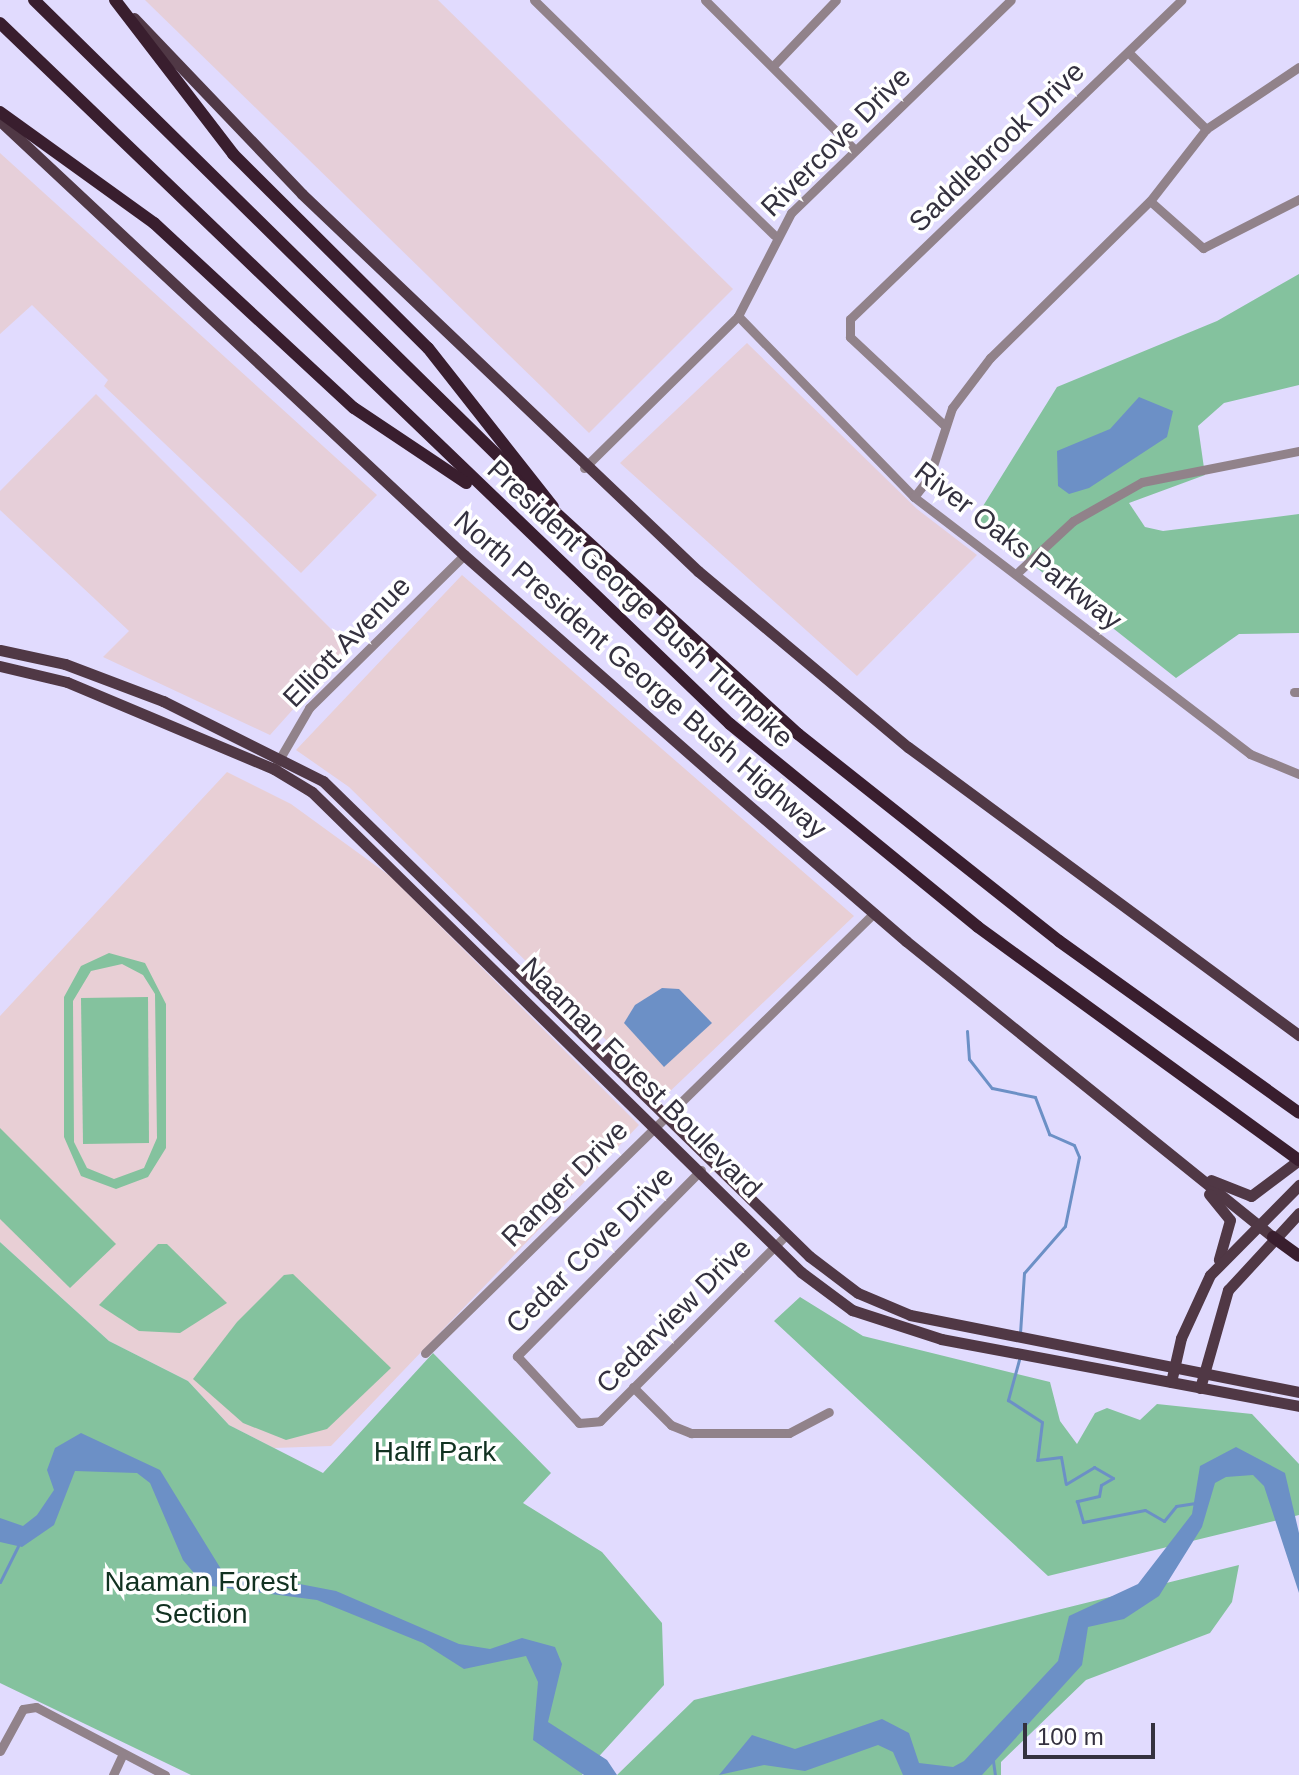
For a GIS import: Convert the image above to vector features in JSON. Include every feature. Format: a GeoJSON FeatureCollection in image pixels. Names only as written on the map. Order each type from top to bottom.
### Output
{"type":"FeatureCollection","features":[{"type":"Feature","properties":{"kind":"highway","name":"President George Bush Turnpike"},"geometry":{"type":"LineString","coordinates":[[34,0],[556,513],[798,734],[1059,941],[1295,1110]]}},
{"type":"Feature","properties":{"kind":"highway"},"geometry":{"type":"LineString","coordinates":[[116,0],[233,154],[461,386],[543,486],[556,513]]}},
{"type":"Feature","properties":{"kind":"highway","name":"President George Bush Turnpike"},"geometry":{"type":"LineString","coordinates":[[0,23],[658,660],[852,827],[1299,1160]]}},
{"type":"Feature","properties":{"kind":"highway"},"geometry":{"type":"LineString","coordinates":[[0,112],[154,223],[354,408],[486,496]]}},
{"type":"Feature","properties":{"kind":"highway"},"geometry":{"type":"LineString","coordinates":[[1273,1237],[1299,1256]]}},
{"type":"Feature","properties":{"kind":"main road"},"geometry":{"type":"LineString","coordinates":[[116,0],[302,194],[584,468],[908,747],[1299,1035]]}},
{"type":"Feature","properties":{"kind":"main road","name":"North President George Bush Highway"},"geometry":{"type":"LineString","coordinates":[[0,121],[464,555],[874,913],[1163,1151],[1258,1222],[1273,1237]]}},
{"type":"Feature","properties":{"kind":"main road","name":"Naaman Forest Boulevard"},"geometry":{"type":"LineString","coordinates":[[0,650],[65,664],[163,701],[280,755],[343,797],[836,1279],[910,1315],[1203,1370],[1299,1392]]}},
{"type":"Feature","properties":{"kind":"main road","name":"Naaman Forest Boulevard"},"geometry":{"type":"LineString","coordinates":[[0,666],[133,709],[274,769],[381,854],[775,1245],[833,1298],[906,1331],[1299,1406]]}},
{"type":"Feature","properties":{"kind":"main road"},"geometry":{"type":"LineString","coordinates":[[133,709],[163,701]]}},
{"type":"Feature","properties":{"kind":"main road"},"geometry":{"type":"LineString","coordinates":[[381,854],[393,845]]}},
{"type":"Feature","properties":{"kind":"main road"},"geometry":{"type":"LineString","coordinates":[[1163,1151],[1251,1196],[1299,1160]]}},
{"type":"Feature","properties":{"kind":"main road"},"geometry":{"type":"LineString","coordinates":[[1163,1151],[1225,1208],[1229,1229],[1215,1268],[1190,1313],[1171,1382]]}},
{"type":"Feature","properties":{"kind":"main road"},"geometry":{"type":"LineString","coordinates":[[1215,1268],[1258,1222],[1299,1185]]}},
{"type":"Feature","properties":{"kind":"main road"},"geometry":{"type":"LineString","coordinates":[[1200,1388],[1224,1298],[1273,1237],[1299,1213]]}},
{"type":"Feature","properties":{"kind":"main road"},"geometry":{"type":"LineString","coordinates":[[906,1331],[910,1315]]}},
{"type":"Feature","properties":{"kind":"street"},"geometry":{"type":"LineString","coordinates":[[534,0],[774,235]]}},
{"type":"Feature","properties":{"kind":"street"},"geometry":{"type":"LineString","coordinates":[[705,0],[855,150]]}},
{"type":"Feature","properties":{"kind":"street"},"geometry":{"type":"LineString","coordinates":[[773,66],[836,0]]}},
{"type":"Feature","properties":{"kind":"street","name":"Rivercove Drive"},"geometry":{"type":"LineString","coordinates":[[584,468],[738,316],[774,235],[855,150],[1011,0]]}},
{"type":"Feature","properties":{"kind":"street","name":"Saddlebrook Drive"},"geometry":{"type":"LineString","coordinates":[[944,425],[846,328],[1182,0]]}},
{"type":"Feature","properties":{"kind":"street"},"geometry":{"type":"LineString","coordinates":[[1128,52],[1206,129]]}},
{"type":"Feature","properties":{"kind":"street"},"geometry":{"type":"LineString","coordinates":[[914,497],[929,478],[944,425],[990,358],[1150,201],[1206,129],[1299,67]]}},
{"type":"Feature","properties":{"kind":"street"},"geometry":{"type":"LineString","coordinates":[[1150,201],[1203,248],[1299,199]]}},
{"type":"Feature","properties":{"kind":"street","name":"River Oaks Parkway"},"geometry":{"type":"LineString","coordinates":[[738,316],[914,497],[1250,754],[1299,774]]}},
{"type":"Feature","properties":{"kind":"street"},"geometry":{"type":"LineString","coordinates":[[1016,574],[1073,521],[1142,482],[1299,451]]}},
{"type":"Feature","properties":{"kind":"street","name":"Elliott Avenue"},"geometry":{"type":"LineString","coordinates":[[274,769],[309,708],[464,555]]}},
{"type":"Feature","properties":{"kind":"street","name":"Ranger Drive"},"geometry":{"type":"LineString","coordinates":[[425,1353],[874,913]]}},
{"type":"Feature","properties":{"kind":"street","name":"Cedar Cove Drive"},"geometry":{"type":"LineString","coordinates":[[590,1426],[517,1356],[701,1170]]}},
{"type":"Feature","properties":{"kind":"street","name":"Cedarview Drive"},"geometry":{"type":"LineString","coordinates":[[590,1426],[787,1234]]}},
{"type":"Feature","properties":{"kind":"street"},"geometry":{"type":"LineString","coordinates":[[633,1387],[671,1425],[691,1433],[789,1433],[829,1412]]}},
{"type":"Feature","properties":{"kind":"street"},"geometry":{"type":"LineString","coordinates":[[0,1751],[29,1706],[165,1775]]}},
{"type":"Feature","properties":{"kind":"street"},"geometry":{"type":"LineString","coordinates":[[113,1775],[123,1754]]}},
{"type":"Feature","properties":{"kind":"shaded area"},"geometry":{"type":"Polygon","coordinates":[[[145,0],[438,0],[733,289],[589,433],[145,0]]]}},
{"type":"Feature","properties":{"kind":"shaded area"},"geometry":{"type":"Polygon","coordinates":[[[0,153],[377,495],[301,573],[104,386],[108,380],[32,305],[0,334],[0,153]]]}},
{"type":"Feature","properties":{"kind":"shaded area"},"geometry":{"type":"Polygon","coordinates":[[[747,343],[917,509],[977,555],[857,676],[620,463],[747,343]]]}},
{"type":"Feature","properties":{"kind":"shaded area"},"geometry":{"type":"Polygon","coordinates":[[[96,394],[349,647],[270,735],[103,657],[129,631],[0,510],[0,491],[96,394]]]}},
{"type":"Feature","properties":{"kind":"shaded area"},"geometry":{"type":"Polygon","coordinates":[[[462,575],[854,916],[664,1097],[349,787],[296,750],[462,575]]]}},
{"type":"Feature","properties":{"kind":"shaded area"},"geometry":{"type":"Polygon","coordinates":[[[227,772],[291,804],[390,876],[639,1125],[331,1446],[274,1448],[229,1425],[188,1381],[109,1341],[0,1242],[0,1016],[227,772]]]}},
{"type":"Feature","properties":{"kind":"green space"},"geometry":{"type":"Polygon","coordinates":[[[1299,274],[1299,385],[1224,403],[1198,426],[1205,475],[1129,503],[1145,527],[1163,531],[1299,514],[1299,633],[1239,634],[1176,678],[975,519],[1057,387],[1217,321],[1299,274]]]}},
{"type":"Feature","properties":{"kind":"green space"},"geometry":{"type":"Polygon","coordinates":[[[109,953],[145,963],[166,1004],[166,1148],[148,1177],[116,1189],[81,1176],[64,1137],[64,997],[81,966],[109,953]],[[122,964],[91,971],[73,1001],[74,1142],[87,1168],[114,1179],[144,1168],[157,1138],[155,994],[143,975],[122,964]]]}},
{"type":"Feature","properties":{"kind":"green space"},"geometry":{"type":"Polygon","coordinates":[[[148,997],[149,1143],[83,1144],[81,998],[148,997]]]}},
{"type":"Feature","properties":{"kind":"green space"},"geometry":{"type":"Polygon","coordinates":[[[0,1128],[116,1244],[70,1288],[0,1219],[0,1128]]]}},
{"type":"Feature","properties":{"kind":"green space","name":"Naaman Forest Section"},"geometry":{"type":"Polygon","coordinates":[[[0,1242],[109,1341],[188,1381],[229,1425],[323,1473],[433,1353],[551,1473],[523,1503],[602,1552],[662,1623],[664,1685],[582,1775],[191,1775],[0,1683],[0,1242]]]}},
{"type":"Feature","properties":{"kind":"green space"},"geometry":{"type":"Polygon","coordinates":[[[158,1244],[167,1244],[227,1303],[180,1333],[139,1331],[99,1305],[158,1244]]]}},
{"type":"Feature","properties":{"kind":"green space"},"geometry":{"type":"Polygon","coordinates":[[[293,1274],[391,1368],[327,1429],[286,1440],[243,1423],[193,1379],[237,1322],[284,1275],[293,1274]]]}},
{"type":"Feature","properties":{"kind":"green space"},"geometry":{"type":"Polygon","coordinates":[[[800,1297],[863,1336],[1050,1382],[1060,1421],[1077,1444],[1095,1413],[1107,1408],[1140,1420],[1157,1404],[1252,1414],[1299,1464],[1299,1515],[1048,1576],[774,1321],[800,1297]]]}},
{"type":"Feature","properties":{"kind":"green space"},"geometry":{"type":"Polygon","coordinates":[[[1239,1565],[1232,1602],[1210,1633],[1086,1680],[1001,1762],[1001,1775],[617,1775],[694,1700],[1239,1565]]]}},
{"type":"Feature","properties":{"kind":"water"},"geometry":{"type":"Polygon","coordinates":[[[1139,397],[1173,411],[1167,437],[1089,488],[1069,494],[1058,486],[1057,451],[1110,429],[1139,397]]]}},
{"type":"Feature","properties":{"kind":"water"},"geometry":{"type":"Polygon","coordinates":[[[662,988],[679,989],[712,1023],[664,1067],[624,1023],[635,1005],[662,988]]]}},
{"type":"Feature","properties":{"kind":"water"},"geometry":{"type":"Polygon","coordinates":[[[81,1433],[160,1470],[221,1569],[336,1591],[459,1644],[490,1649],[522,1638],[555,1647],[562,1664],[548,1722],[607,1760],[617,1775],[584,1775],[533,1740],[538,1682],[526,1656],[464,1669],[423,1643],[317,1600],[204,1585],[183,1560],[150,1483],[137,1473],[75,1471],[54,1525],[22,1547],[0,1542],[0,1518],[23,1526],[37,1515],[54,1490],[47,1470],[55,1448],[81,1433]]]}},
{"type":"Feature","properties":{"kind":"water"},"geometry":{"type":"Polygon","coordinates":[[[1236,1447],[1285,1473],[1299,1533],[1299,1593],[1264,1486],[1253,1475],[1226,1477],[1215,1483],[1202,1527],[1159,1596],[1124,1619],[1088,1627],[1082,1665],[982,1775],[903,1775],[893,1752],[878,1745],[805,1771],[764,1765],[719,1775],[752,1735],[795,1749],[882,1719],[909,1733],[919,1763],[953,1767],[964,1761],[1058,1661],[1069,1616],[1138,1584],[1192,1514],[1200,1466],[1236,1447]]]}},
{"type":"Feature","properties":{"kind":"waterway"},"geometry":{"type":"LineString","coordinates":[[967,1031],[969,1059],[992,1088],[1035,1097],[1049,1134],[1074,1145],[1079,1157],[1065,1226],[1024,1273],[1020,1333]]}},
{"type":"Feature","properties":{"kind":"waterway"},"geometry":{"type":"LineString","coordinates":[[1020,1356],[1008,1400],[1042,1422],[1037,1460],[1061,1457],[1066,1484],[1094,1467],[1113,1478],[1101,1485],[1099,1496],[1077,1501],[1083,1522],[1145,1510],[1164,1521],[1176,1506],[1194,1503]]}},
{"type":"Feature","properties":{"kind":"waterway"},"geometry":{"type":"LineString","coordinates":[[0,1582],[18,1546]]}},
{"type":"Feature","properties":{"kind":"waterway"},"geometry":{"type":"LineString","coordinates":[[993,1761],[995,1775]]}},
{"type":"Feature","properties":{"kind":"park label","name":"Halff Park"},"geometry":{"type":"Point","coordinates":[435,1452]}}]}
